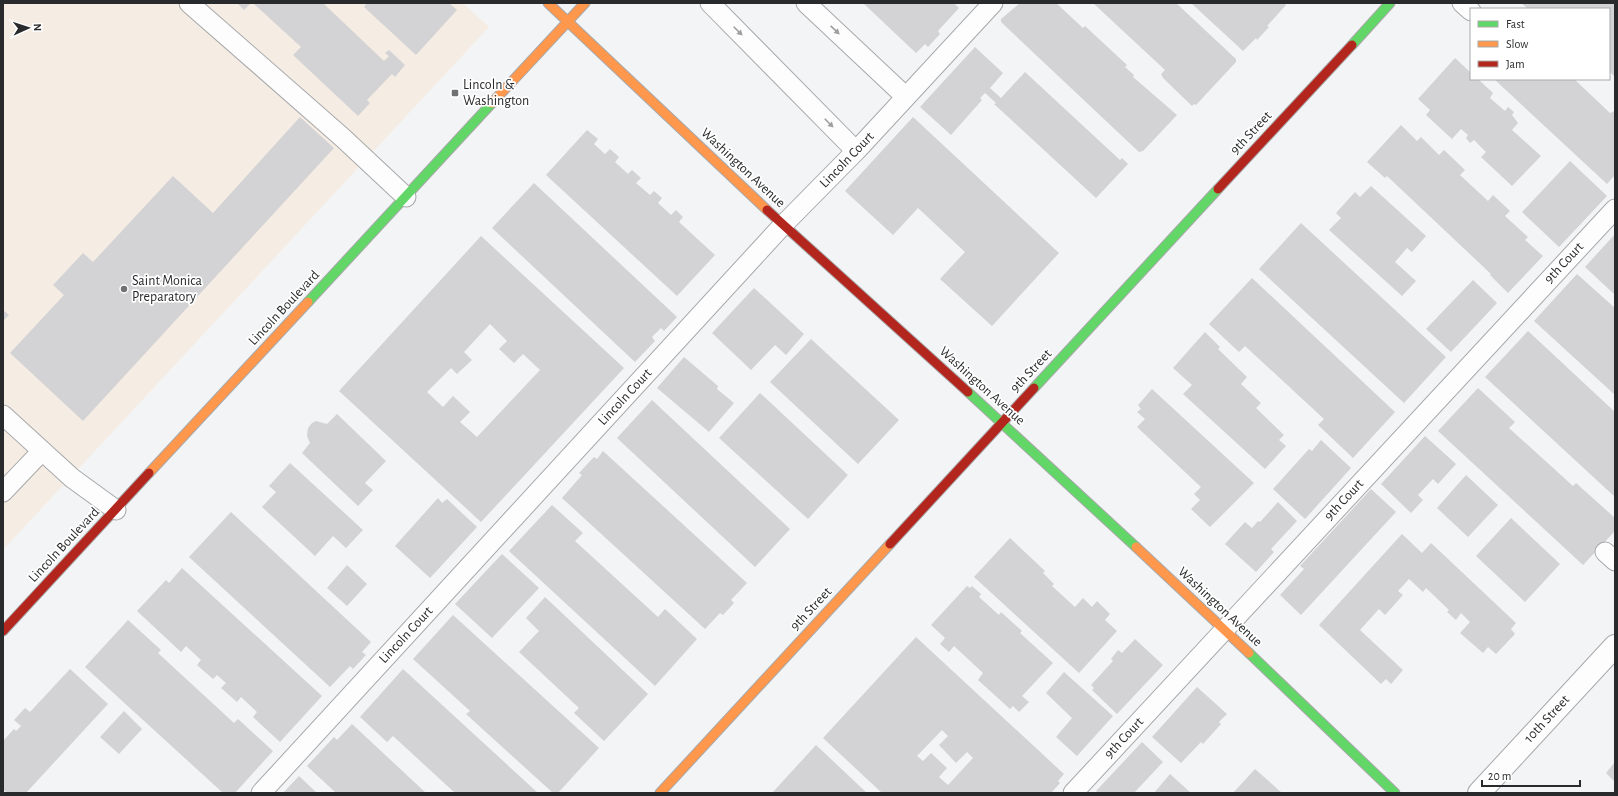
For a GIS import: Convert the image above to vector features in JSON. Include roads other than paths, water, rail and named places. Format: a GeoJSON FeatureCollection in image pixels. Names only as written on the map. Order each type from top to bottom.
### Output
{"type":"FeatureCollection","features":[{"type":"Feature","properties":{"kind":"street","name":"Washington Avenue"},"geometry":{"type":"LineString","coordinates":[[548,3],[783,225],[1002,423],[1224,630],[1395,793]]}},
{"type":"Feature","properties":{"kind":"street","name":"Lincoln Boulevard"},"geometry":{"type":"LineString","coordinates":[[3,631],[584,3]]}},
{"type":"Feature","properties":{"kind":"street","name":"9th Street"},"geometry":{"type":"LineString","coordinates":[[660,793],[1390,3]]}},
{"type":"Feature","properties":{"kind":"street","name":"10th Street"},"geometry":{"type":"LineString","coordinates":[[1479,793],[1615,646]]}},
{"type":"Feature","properties":{"kind":"lane"},"geometry":{"type":"LineString","coordinates":[[189,3],[343,138],[406,197]]}},
{"type":"Feature","properties":{"kind":"lane"},"geometry":{"type":"LineString","coordinates":[[710,3],[856,151]]}},
{"type":"Feature","properties":{"kind":"lane"},"geometry":{"type":"LineString","coordinates":[[806,3],[906,97]]}},
{"type":"Feature","properties":{"kind":"lane","name":"Lincoln Court"},"geometry":{"type":"LineString","coordinates":[[261,793],[783,225],[856,151],[993,3]]}},
{"type":"Feature","properties":{"kind":"lane"},"geometry":{"type":"LineString","coordinates":[[1462,3],[1470,10]]}},
{"type":"Feature","properties":{"kind":"lane","name":"9th Court"},"geometry":{"type":"LineString","coordinates":[[1073,793],[1615,209]]}},
{"type":"Feature","properties":{"kind":"lane"},"geometry":{"type":"LineString","coordinates":[[3,415],[72,478],[116,510]]}},
{"type":"Feature","properties":{"kind":"lane"},"geometry":{"type":"LineString","coordinates":[[3,492],[42,451]]}},
{"type":"Feature","properties":{"kind":"place","name":"Lincoln & Washington"},"geometry":{"type":"Point","coordinates":[455,93]}},
{"type":"Feature","properties":{"kind":"place","name":"Saint Monica Preparatory"},"geometry":{"type":"Point","coordinates":[124,289]}}]}
